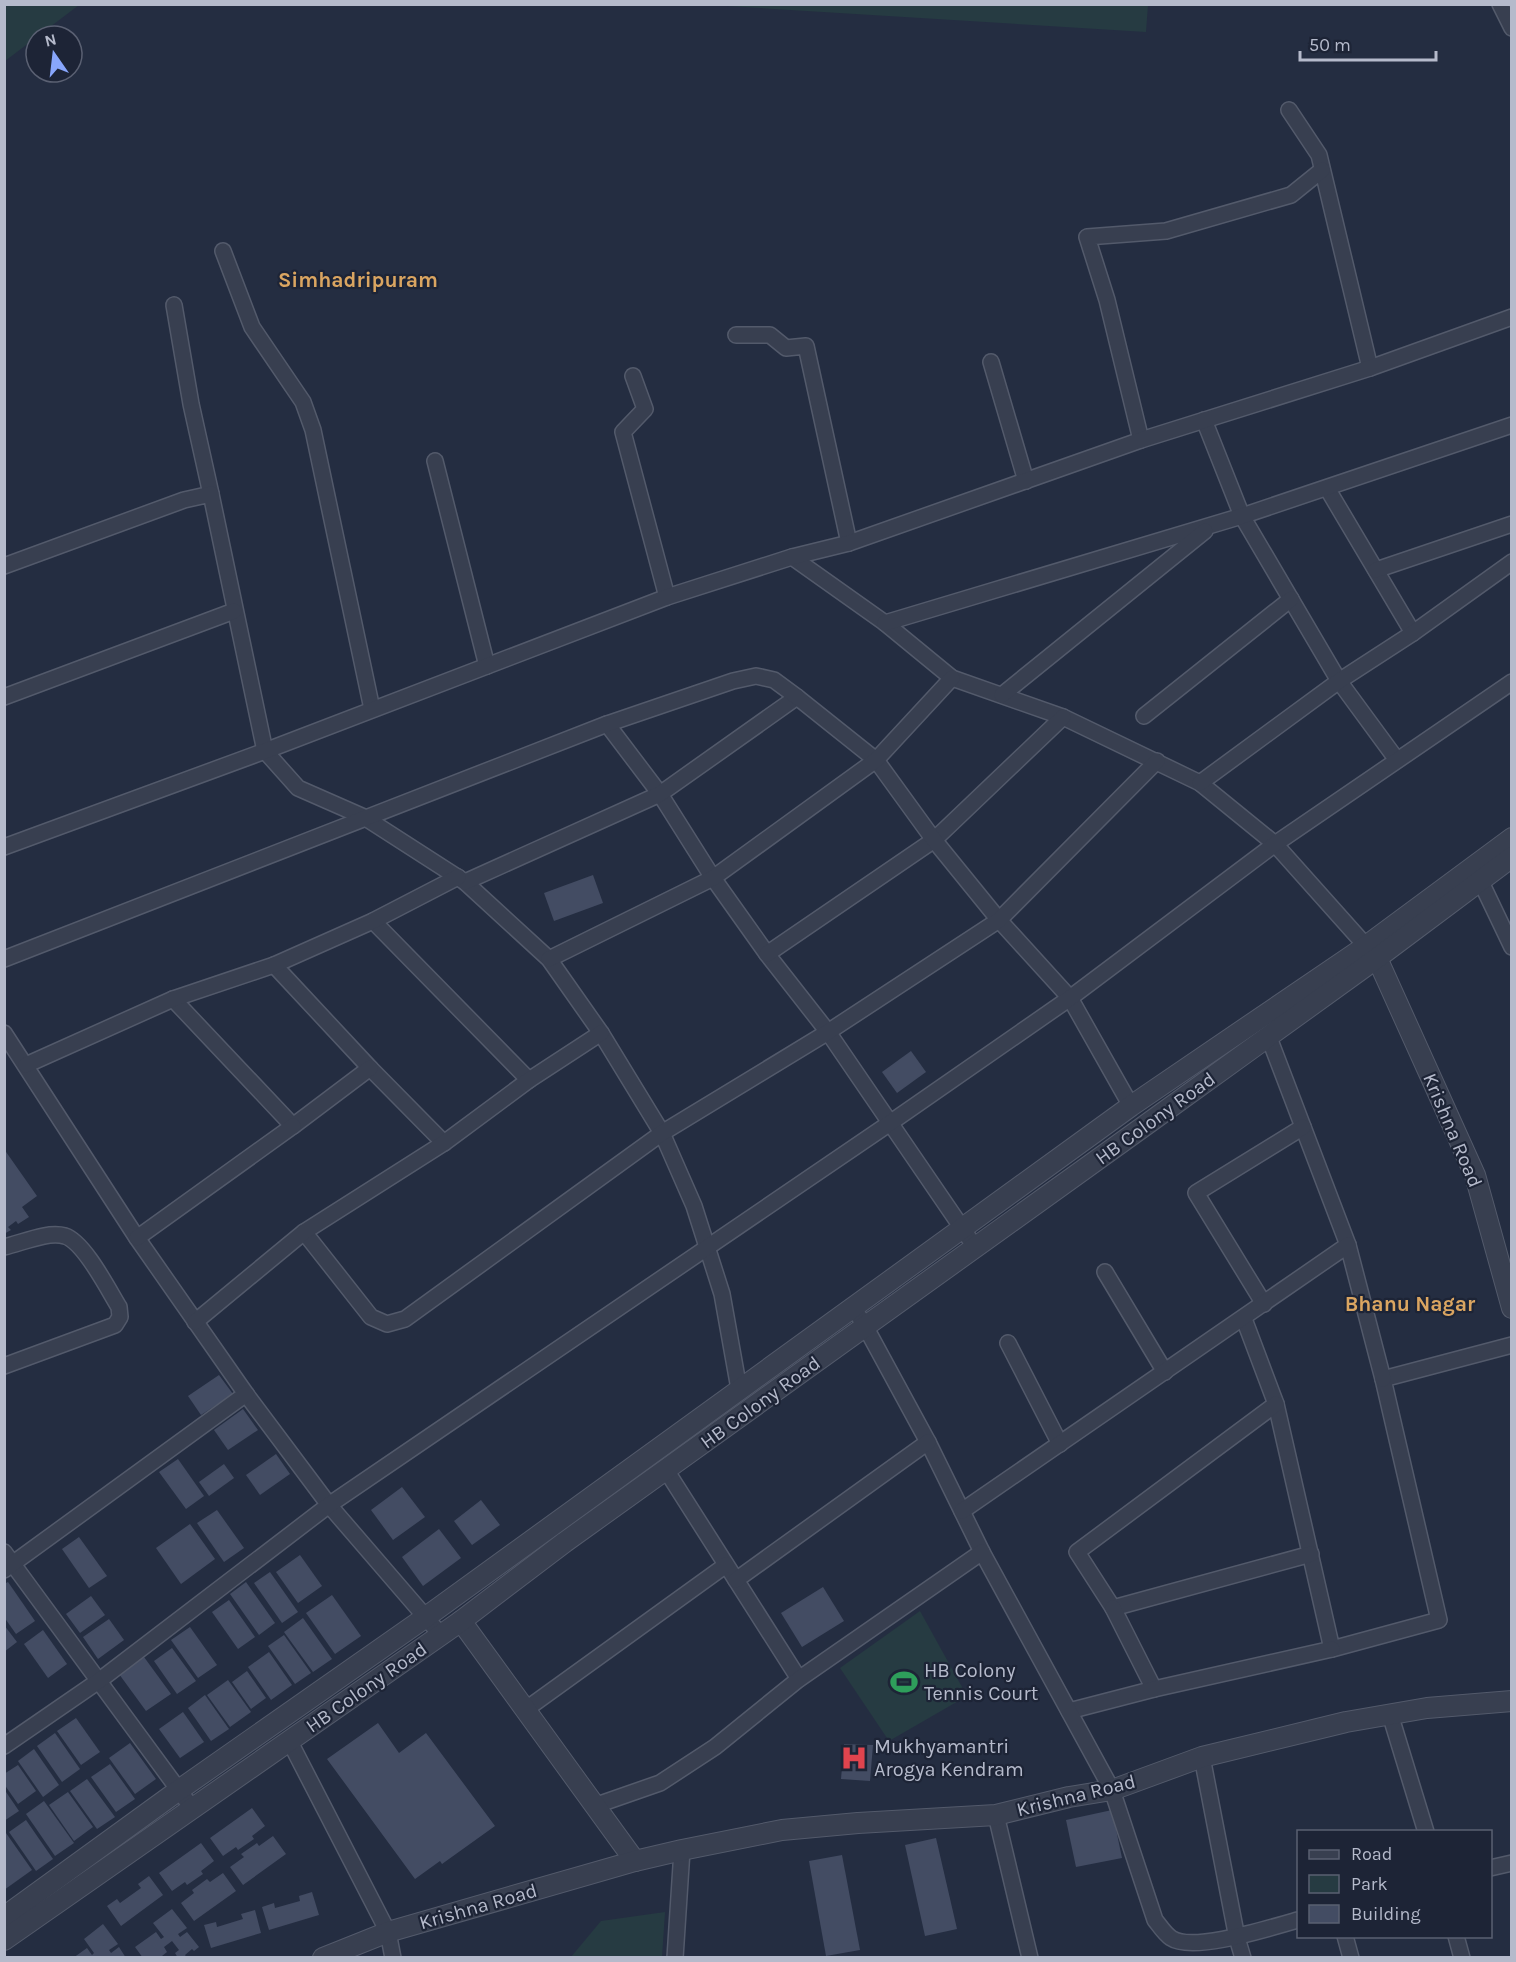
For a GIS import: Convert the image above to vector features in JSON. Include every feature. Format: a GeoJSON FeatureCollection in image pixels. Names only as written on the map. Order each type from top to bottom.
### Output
{"type":"FeatureCollection","features":[{"type":"Feature","properties":{"kind":"street"},"geometry":{"type":"LineString","coordinates":[[1500,4],[1512,27]]}},
{"type":"Feature","properties":{"kind":"street"},"geometry":{"type":"LineString","coordinates":[[1289,110],[1319,155],[1370,368]]}},
{"type":"Feature","properties":{"kind":"street"},"geometry":{"type":"LineString","coordinates":[[1141,440],[1107,300],[1087,237],[1166,231],[1291,195],[1322,170]]}},
{"type":"Feature","properties":{"kind":"street"},"geometry":{"type":"LineString","coordinates":[[223,251],[252,327],[303,402],[313,430],[372,710]]}},
{"type":"Feature","properties":{"kind":"street"},"geometry":{"type":"LineString","coordinates":[[174,305],[191,404],[265,751],[298,788],[364,817],[462,880],[549,959],[601,1033],[662,1133],[694,1206],[722,1294],[739,1389]]}},
{"type":"Feature","properties":{"kind":"street"},"geometry":{"type":"LineString","coordinates":[[4,847],[265,751],[667,597],[792,557],[849,543],[1141,440],[1370,368],[1512,318]]}},
{"type":"Feature","properties":{"kind":"street"},"geometry":{"type":"LineString","coordinates":[[735,335],[770,335],[786,348],[806,346],[849,543]]}},
{"type":"Feature","properties":{"kind":"street"},"geometry":{"type":"LineString","coordinates":[[991,362],[1026,481]]}},
{"type":"Feature","properties":{"kind":"street"},"geometry":{"type":"LineString","coordinates":[[633,375],[645,409],[623,432],[667,597]]}},
{"type":"Feature","properties":{"kind":"street"},"geometry":{"type":"LineString","coordinates":[[1204,420],[1242,516],[1339,681],[1398,760]]}},
{"type":"Feature","properties":{"kind":"street"},"geometry":{"type":"LineString","coordinates":[[885,623],[1242,516],[1512,425]]}},
{"type":"Feature","properties":{"kind":"street"},"geometry":{"type":"LineString","coordinates":[[435,461],[487,666]]}},
{"type":"Feature","properties":{"kind":"street"},"geometry":{"type":"LineString","coordinates":[[1327,488],[1413,633]]}},
{"type":"Feature","properties":{"kind":"street"},"geometry":{"type":"LineString","coordinates":[[4,566],[184,500],[211,494]]}},
{"type":"Feature","properties":{"kind":"street"},"geometry":{"type":"LineString","coordinates":[[1376,570],[1512,524]]}},
{"type":"Feature","properties":{"kind":"street"},"geometry":{"type":"LineString","coordinates":[[1002,695],[1212,525]]}},
{"type":"Feature","properties":{"kind":"street"},"geometry":{"type":"LineString","coordinates":[[792,557],[885,623],[952,678],[1063,717],[1200,783],[1275,844],[1372,952]]}},
{"type":"Feature","properties":{"kind":"street"},"geometry":{"type":"LineString","coordinates":[[1200,783],[1339,681],[1413,633],[1512,562]]}},
{"type":"Feature","properties":{"kind":"street"},"geometry":{"type":"LineString","coordinates":[[1144,716],[1291,599]]}},
{"type":"Feature","properties":{"kind":"street"},"geometry":{"type":"LineString","coordinates":[[4,697],[234,611]]}},
{"type":"Feature","properties":{"kind":"street"},"geometry":{"type":"LineString","coordinates":[[4,959],[607,723],[756,675],[774,680],[876,760],[934,840],[999,920],[1070,998],[1131,1106]]}},
{"type":"Feature","properties":{"kind":"street"},"geometry":{"type":"LineString","coordinates":[[549,959],[713,878],[876,760],[952,678]]}},
{"type":"Feature","properties":{"kind":"street"},"geometry":{"type":"LineString","coordinates":[[4,1746],[99,1680],[329,1505],[1070,998],[1275,844],[1512,682]]}},
{"type":"Feature","properties":{"kind":"street"},"geometry":{"type":"LineString","coordinates":[[26,1065],[173,999],[274,965],[660,794],[797,697]]}},
{"type":"Feature","properties":{"kind":"street"},"geometry":{"type":"LineString","coordinates":[[767,954],[934,840],[1063,717]]}},
{"type":"Feature","properties":{"kind":"street"},"geometry":{"type":"LineString","coordinates":[[607,723],[660,794],[713,878],[767,954],[828,1032],[975,1247]]}},
{"type":"Feature","properties":{"kind":"street"},"geometry":{"type":"LineString","coordinates":[[304,1232],[371,1317],[387,1324],[405,1319],[662,1133],[828,1032],[999,920],[1157,761]]}},
{"type":"Feature","properties":{"kind":"street"},"geometry":{"type":"LineString","coordinates":[[4,1917],[179,1790],[426,1617],[1131,1106],[1372,952],[1512,838]]}},
{"type":"Feature","properties":{"kind":"street","name":"HB Colony Road"},"geometry":{"type":"LineString","coordinates":[[4,1940],[461,1621],[565,1542],[1268,1035],[1372,952],[1512,857]]}},
{"type":"Feature","properties":{"kind":"street"},"geometry":{"type":"LineString","coordinates":[[1480,880],[1512,947]]}},
{"type":"Feature","properties":{"kind":"street"},"geometry":{"type":"LineString","coordinates":[[373,921],[529,1080]]}},
{"type":"Feature","properties":{"kind":"street","name":"Krishna Road"},"geometry":{"type":"LineString","coordinates":[[1372,952],[1475,1175],[1512,1308]]}},
{"type":"Feature","properties":{"kind":"street"},"geometry":{"type":"LineString","coordinates":[[274,965],[444,1143]]}},
{"type":"Feature","properties":{"kind":"street"},"geometry":{"type":"LineString","coordinates":[[173,999],[293,1126]]}},
{"type":"Feature","properties":{"kind":"street"},"geometry":{"type":"LineString","coordinates":[[4,1033],[137,1238],[246,1395],[329,1505],[441,1635]]}},
{"type":"Feature","properties":{"kind":"street"},"geometry":{"type":"LineString","coordinates":[[195,1322],[304,1232],[444,1143],[529,1080],[601,1033]]}},
{"type":"Feature","properties":{"kind":"street"},"geometry":{"type":"LineString","coordinates":[[1069,1712],[1154,1689],[1332,1649],[1439,1620],[1383,1379],[1348,1245],[1268,1035]]}},
{"type":"Feature","properties":{"kind":"street"},"geometry":{"type":"LineString","coordinates":[[137,1238],[370,1068]]}},
{"type":"Feature","properties":{"kind":"street"},"geometry":{"type":"LineString","coordinates":[[1264,1304],[1196,1193],[1303,1127]]}},
{"type":"Feature","properties":{"kind":"street"},"geometry":{"type":"LineString","coordinates":[[4,1247],[50,1235],[65,1236],[79,1246],[119,1307],[120,1317],[115,1325],[4,1366]]}},
{"type":"Feature","properties":{"kind":"street"},"geometry":{"type":"LineString","coordinates":[[962,1511],[1244,1319],[1348,1245]]}},
{"type":"Feature","properties":{"kind":"street"},"geometry":{"type":"LineString","coordinates":[[1105,1272],[1166,1372]]}},
{"type":"Feature","properties":{"kind":"street"},"geometry":{"type":"LineString","coordinates":[[853,1307],[928,1442],[982,1552],[1113,1790],[1155,1920],[1172,1939],[1186,1942],[1237,1938],[1297,1921]]}},
{"type":"Feature","properties":{"kind":"street"},"geometry":{"type":"LineString","coordinates":[[1244,1319],[1276,1404],[1332,1649]]}},
{"type":"Feature","properties":{"kind":"street"},"geometry":{"type":"LineString","coordinates":[[1008,1342],[1060,1444]]}},
{"type":"Feature","properties":{"kind":"street"},"geometry":{"type":"LineString","coordinates":[[1383,1379],[1512,1345]]}},
{"type":"Feature","properties":{"kind":"street"},"geometry":{"type":"LineString","coordinates":[[192,1808],[99,1680],[7,1562],[246,1395]]}},
{"type":"Feature","properties":{"kind":"street"},"geometry":{"type":"LineString","coordinates":[[1154,1689],[1113,1608],[1077,1552],[1276,1404]]}},
{"type":"Feature","properties":{"kind":"street"},"geometry":{"type":"LineString","coordinates":[[736,1580],[928,1442]]}},
{"type":"Feature","properties":{"kind":"street"},"geometry":{"type":"LineString","coordinates":[[666,1470],[799,1679]]}},
{"type":"Feature","properties":{"kind":"street"},"geometry":{"type":"LineString","coordinates":[[594,1806],[660,1783],[715,1747],[799,1679],[982,1552]]}},
{"type":"Feature","properties":{"kind":"street"},"geometry":{"type":"LineString","coordinates":[[1113,1608],[1311,1554]]}},
{"type":"Feature","properties":{"kind":"street"},"geometry":{"type":"LineString","coordinates":[[525,1710],[726,1565]]}},
{"type":"Feature","properties":{"kind":"street"},"geometry":{"type":"LineString","coordinates":[[461,1621],[635,1861]]}},
{"type":"Feature","properties":{"kind":"street","name":"Krishna Road"},"geometry":{"type":"LineString","coordinates":[[323,1958],[388,1932],[635,1861],[682,1850],[782,1830],[858,1822],[996,1815],[1069,1797],[1113,1790],[1202,1757],[1346,1722],[1426,1708],[1512,1701]]}},
{"type":"Feature","properties":{"kind":"street"},"geometry":{"type":"LineString","coordinates":[[1390,1714],[1425,1830]]}},
{"type":"Feature","properties":{"kind":"street"},"geometry":{"type":"LineString","coordinates":[[289,1740],[388,1932],[393,1958]]}},
{"type":"Feature","properties":{"kind":"street"},"geometry":{"type":"LineString","coordinates":[[1202,1757],[1237,1938],[1243,1958]]}},
{"type":"Feature","properties":{"kind":"street"},"geometry":{"type":"LineString","coordinates":[[996,1815],[1030,1958]]}},
{"type":"Feature","properties":{"kind":"street"},"geometry":{"type":"LineString","coordinates":[[675,1958],[682,1850]]}},
{"type":"Feature","properties":{"kind":"street"},"geometry":{"type":"LineString","coordinates":[[1492,1868],[1512,1863]]}},
{"type":"Feature","properties":{"kind":"street"},"geometry":{"type":"LineString","coordinates":[[1346,1938],[1351,1958]]}},
{"type":"Feature","properties":{"kind":"street"},"geometry":{"type":"LineString","coordinates":[[1457,1938],[1462,1958]]}},
{"type":"Feature","properties":{"kind":"green space"},"geometry":{"type":"Polygon","coordinates":[[[5,4],[79,4],[54,24],[24,24],[24,47],[5,61],[5,4]]]}},
{"type":"Feature","properties":{"kind":"green space"},"geometry":{"type":"Polygon","coordinates":[[[1148,4],[1146,32],[711,5],[1148,4]]]}},
{"type":"Feature","properties":{"kind":"green space","name":"HB Colony Tennis Court"},"geometry":{"type":"Polygon","coordinates":[[[920,1611],[967,1696],[889,1741],[840,1668],[920,1611]]]}},
{"type":"Feature","properties":{"kind":"green space"},"geometry":{"type":"Polygon","coordinates":[[[665,1912],[662,1957],[571,1957],[601,1921],[665,1912]]]}},
{"type":"Feature","properties":{"kind":"building"},"geometry":{"type":"Polygon","coordinates":[[[593,875],[603,903],[554,921],[544,893],[593,875]]]}},
{"type":"Feature","properties":{"kind":"building"},"geometry":{"type":"Polygon","coordinates":[[[911,1051],[926,1072],[897,1093],[882,1072],[911,1051]]]}},
{"type":"Feature","properties":{"kind":"building"},"geometry":{"type":"Polygon","coordinates":[[[4,1149],[37,1196],[22,1207],[29,1217],[18,1224],[16,1221],[8,1227],[11,1230],[4,1234],[4,1149]]]}},
{"type":"Feature","properties":{"kind":"building"},"geometry":{"type":"Polygon","coordinates":[[[219,1375],[233,1394],[201,1415],[188,1396],[219,1375]]]}},
{"type":"Feature","properties":{"kind":"building"},"geometry":{"type":"Polygon","coordinates":[[[243,1409],[258,1430],[228,1450],[214,1430],[243,1409]]]}},
{"type":"Feature","properties":{"kind":"building"},"geometry":{"type":"Polygon","coordinates":[[[276,1454],[290,1474],[260,1495],[246,1475],[276,1454]]]}},
{"type":"Feature","properties":{"kind":"building"},"geometry":{"type":"Polygon","coordinates":[[[178,1459],[204,1496],[186,1509],[159,1472],[178,1459]]]}},
{"type":"Feature","properties":{"kind":"building"},"geometry":{"type":"Polygon","coordinates":[[[224,1464],[234,1478],[209,1496],[199,1482],[224,1464]]]}},
{"type":"Feature","properties":{"kind":"building"},"geometry":{"type":"Polygon","coordinates":[[[402,1487],[425,1517],[393,1540],[371,1510],[402,1487]]]}},
{"type":"Feature","properties":{"kind":"building"},"geometry":{"type":"Polygon","coordinates":[[[481,1500],[500,1525],[472,1545],[454,1521],[481,1500]]]}},
{"type":"Feature","properties":{"kind":"building"},"geometry":{"type":"Polygon","coordinates":[[[217,1510],[244,1548],[224,1562],[197,1523],[217,1510]]]}},
{"type":"Feature","properties":{"kind":"building"},"geometry":{"type":"Polygon","coordinates":[[[190,1524],[215,1559],[181,1584],[156,1548],[190,1524]]]}},
{"type":"Feature","properties":{"kind":"building"},"geometry":{"type":"Polygon","coordinates":[[[439,1529],[461,1558],[423,1586],[402,1557],[439,1529]]]}},
{"type":"Feature","properties":{"kind":"building"},"geometry":{"type":"Polygon","coordinates":[[[79,1537],[107,1576],[89,1588],[62,1549],[79,1537]]]}},
{"type":"Feature","properties":{"kind":"building"},"geometry":{"type":"Polygon","coordinates":[[[300,1555],[322,1586],[298,1603],[276,1572],[300,1555]]]}},
{"type":"Feature","properties":{"kind":"building"},"geometry":{"type":"Polygon","coordinates":[[[270,1572],[298,1612],[282,1623],[254,1583],[270,1572]]]}},
{"type":"Feature","properties":{"kind":"building"},"geometry":{"type":"Polygon","coordinates":[[[8,1582],[35,1621],[16,1634],[4,1617],[4,1584],[8,1582]]]}},
{"type":"Feature","properties":{"kind":"building"},"geometry":{"type":"Polygon","coordinates":[[[246,1582],[275,1623],[259,1635],[230,1594],[246,1582]]]}},
{"type":"Feature","properties":{"kind":"building"},"geometry":{"type":"Polygon","coordinates":[[[823,1587],[844,1621],[802,1647],[781,1613],[823,1587]]]}},
{"type":"Feature","properties":{"kind":"building"},"geometry":{"type":"Polygon","coordinates":[[[332,1595],[361,1636],[335,1654],[306,1613],[332,1595]]]}},
{"type":"Feature","properties":{"kind":"building"},"geometry":{"type":"Polygon","coordinates":[[[91,1596],[105,1615],[80,1633],[66,1614],[91,1596]]]}},
{"type":"Feature","properties":{"kind":"building"},"geometry":{"type":"Polygon","coordinates":[[[229,1600],[255,1637],[238,1649],[212,1612],[229,1600]]]}},
{"type":"Feature","properties":{"kind":"building"},"geometry":{"type":"Polygon","coordinates":[[[303,1618],[332,1659],[313,1672],[284,1632],[303,1618]]]}},
{"type":"Feature","properties":{"kind":"building"},"geometry":{"type":"Polygon","coordinates":[[[109,1619],[124,1640],[98,1659],[83,1637],[109,1619]]]}},
{"type":"Feature","properties":{"kind":"building"},"geometry":{"type":"Polygon","coordinates":[[[4,1625],[17,1642],[4,1652],[4,1625]]]}},
{"type":"Feature","properties":{"kind":"building"},"geometry":{"type":"Polygon","coordinates":[[[190,1627],[217,1665],[198,1678],[171,1640],[190,1627]]]}},
{"type":"Feature","properties":{"kind":"building"},"geometry":{"type":"Polygon","coordinates":[[[43,1630],[67,1664],[48,1678],[24,1644],[43,1630]]]}},
{"type":"Feature","properties":{"kind":"building"},"geometry":{"type":"Polygon","coordinates":[[[284,1635],[311,1673],[295,1684],[268,1646],[284,1635]]]}},
{"type":"Feature","properties":{"kind":"building"},"geometry":{"type":"Polygon","coordinates":[[[172,1648],[196,1681],[177,1694],[154,1661],[172,1648]]]}},
{"type":"Feature","properties":{"kind":"building"},"geometry":{"type":"Polygon","coordinates":[[[269,1652],[292,1685],[271,1700],[248,1667],[269,1652]]]}},
{"type":"Feature","properties":{"kind":"building"},"geometry":{"type":"Polygon","coordinates":[[[144,1657],[171,1694],[146,1711],[119,1674],[144,1657]]]}},
{"type":"Feature","properties":{"kind":"building"},"geometry":{"type":"Polygon","coordinates":[[[247,1671],[266,1698],[251,1709],[232,1682],[247,1671]]]}},
{"type":"Feature","properties":{"kind":"building"},"geometry":{"type":"Polygon","coordinates":[[[228,1680],[251,1712],[230,1727],[207,1695],[228,1680]]]}},
{"type":"Feature","properties":{"kind":"building"},"geometry":{"type":"Polygon","coordinates":[[[205,1695],[229,1729],[211,1741],[188,1708],[205,1695]]]}},
{"type":"Feature","properties":{"kind":"building"},"geometry":{"type":"Polygon","coordinates":[[[183,1712],[204,1742],[180,1758],[159,1729],[183,1712]]]}},
{"type":"Feature","properties":{"kind":"building"},"geometry":{"type":"Polygon","coordinates":[[[76,1718],[100,1752],[81,1765],[57,1731],[76,1718]]]}},
{"type":"Feature","properties":{"kind":"building"},"geometry":{"type":"Polygon","coordinates":[[[378,1723],[399,1753],[426,1733],[495,1826],[442,1864],[440,1861],[415,1879],[327,1759],[378,1723]]]}},
{"type":"Feature","properties":{"kind":"building"},"geometry":{"type":"Polygon","coordinates":[[[55,1733],[80,1769],[62,1782],[37,1746],[55,1733]]]}},
{"type":"Feature","properties":{"kind":"building"},"geometry":{"type":"Polygon","coordinates":[[[130,1743],[156,1779],[135,1794],[109,1758],[130,1743]]]}},
{"type":"Feature","properties":{"kind":"building"},"geometry":{"type":"Polygon","coordinates":[[[844,1744],[873,1745],[870,1781],[841,1779],[844,1744]]]}},
{"type":"Feature","properties":{"kind":"building"},"geometry":{"type":"Polygon","coordinates":[[[34,1749],[59,1785],[43,1797],[18,1761],[34,1749]]]}},
{"type":"Feature","properties":{"kind":"building"},"geometry":{"type":"Polygon","coordinates":[[[110,1764],[135,1799],[116,1812],[91,1777],[110,1764]]]}},
{"type":"Feature","properties":{"kind":"building"},"geometry":{"type":"Polygon","coordinates":[[[18,1765],[36,1791],[18,1804],[4,1784],[4,1774],[18,1765]]]}},
{"type":"Feature","properties":{"kind":"building"},"geometry":{"type":"Polygon","coordinates":[[[87,1779],[115,1817],[97,1829],[70,1791],[87,1779]]]}},
{"type":"Feature","properties":{"kind":"building"},"geometry":{"type":"Polygon","coordinates":[[[4,1789],[19,1811],[4,1821],[4,1789]]]}},
{"type":"Feature","properties":{"kind":"building"},"geometry":{"type":"Polygon","coordinates":[[[68,1792],[93,1827],[74,1841],[49,1805],[68,1792]]]}},
{"type":"Feature","properties":{"kind":"building"},"geometry":{"type":"Polygon","coordinates":[[[44,1801],[74,1843],[55,1856],[26,1814],[44,1801]]]}},
{"type":"Feature","properties":{"kind":"building"},"geometry":{"type":"Polygon","coordinates":[[[252,1808],[265,1826],[252,1836],[254,1839],[238,1850],[236,1847],[223,1856],[210,1838],[252,1808]]]}},
{"type":"Feature","properties":{"kind":"building"},"geometry":{"type":"Polygon","coordinates":[[[1112,1810],[1122,1858],[1076,1867],[1066,1820],[1112,1810]]]}},
{"type":"Feature","properties":{"kind":"building"},"geometry":{"type":"Polygon","coordinates":[[[26,1820],[53,1859],[36,1871],[9,1832],[26,1820]]]}},
{"type":"Feature","properties":{"kind":"building"},"geometry":{"type":"Polygon","coordinates":[[[6,1833],[32,1870],[4,1890],[4,1834],[6,1833]]]}},
{"type":"Feature","properties":{"kind":"building"},"geometry":{"type":"Polygon","coordinates":[[[273,1836],[286,1854],[243,1885],[230,1867],[244,1857],[241,1854],[257,1843],[259,1846],[273,1836]]]}},
{"type":"Feature","properties":{"kind":"building"},"geometry":{"type":"Polygon","coordinates":[[[936,1838],[957,1929],[925,1936],[905,1845],[936,1838]]]}},
{"type":"Feature","properties":{"kind":"building"},"geometry":{"type":"Polygon","coordinates":[[[201,1843],[214,1861],[201,1871],[203,1874],[187,1885],[185,1882],[172,1891],[159,1873],[201,1843]]]}},
{"type":"Feature","properties":{"kind":"building"},"geometry":{"type":"Polygon","coordinates":[[[842,1855],[860,1950],[826,1956],[809,1861],[842,1855]]]}},
{"type":"Feature","properties":{"kind":"building"},"geometry":{"type":"Polygon","coordinates":[[[223,1873],[236,1891],[194,1921],[181,1903],[194,1893],[192,1890],[207,1879],[210,1882],[223,1873]]]}},
{"type":"Feature","properties":{"kind":"building"},"geometry":{"type":"Polygon","coordinates":[[[149,1876],[163,1895],[121,1926],[107,1906],[117,1899],[120,1903],[141,1888],[138,1884],[149,1876]]]}},
{"type":"Feature","properties":{"kind":"building"},"geometry":{"type":"Polygon","coordinates":[[[312,1892],[319,1915],[269,1930],[262,1907],[274,1903],[275,1908],[300,1901],[299,1896],[312,1892]]]}},
{"type":"Feature","properties":{"kind":"building"},"geometry":{"type":"Polygon","coordinates":[[[172,1909],[187,1928],[178,1934],[180,1937],[187,1932],[199,1947],[185,1955],[187,1958],[178,1958],[175,1953],[179,1950],[172,1941],[164,1947],[167,1952],[162,1956],[163,1958],[143,1958],[135,1947],[156,1932],[161,1939],[164,1937],[153,1923],[172,1909]]]}},
{"type":"Feature","properties":{"kind":"building"},"geometry":{"type":"Polygon","coordinates":[[[255,1910],[261,1933],[211,1948],[204,1925],[216,1922],[217,1927],[243,1919],[241,1914],[255,1910]]]}},
{"type":"Feature","properties":{"kind":"building"},"geometry":{"type":"Polygon","coordinates":[[[103,1924],[118,1944],[109,1950],[111,1953],[119,1947],[126,1958],[73,1958],[87,1948],[92,1955],[94,1953],[84,1939],[103,1924]]]}},
{"type":"Feature","properties":{"kind":"place","name":"HB Colony Tennis Court"},"geometry":{"type":"Point","coordinates":[904,1682]}},
{"type":"Feature","properties":{"kind":"place","name":"Mukhyamantri Arogya Kendram"},"geometry":{"type":"Point","coordinates":[854,1758]}},
{"type":"Feature","properties":{"kind":"district","name":"Simhadripuram"},"geometry":{"type":"Point","coordinates":[358,280]}},
{"type":"Feature","properties":{"kind":"district","name":"Bhanu Nagar"},"geometry":{"type":"Point","coordinates":[1410,1304]}}]}
